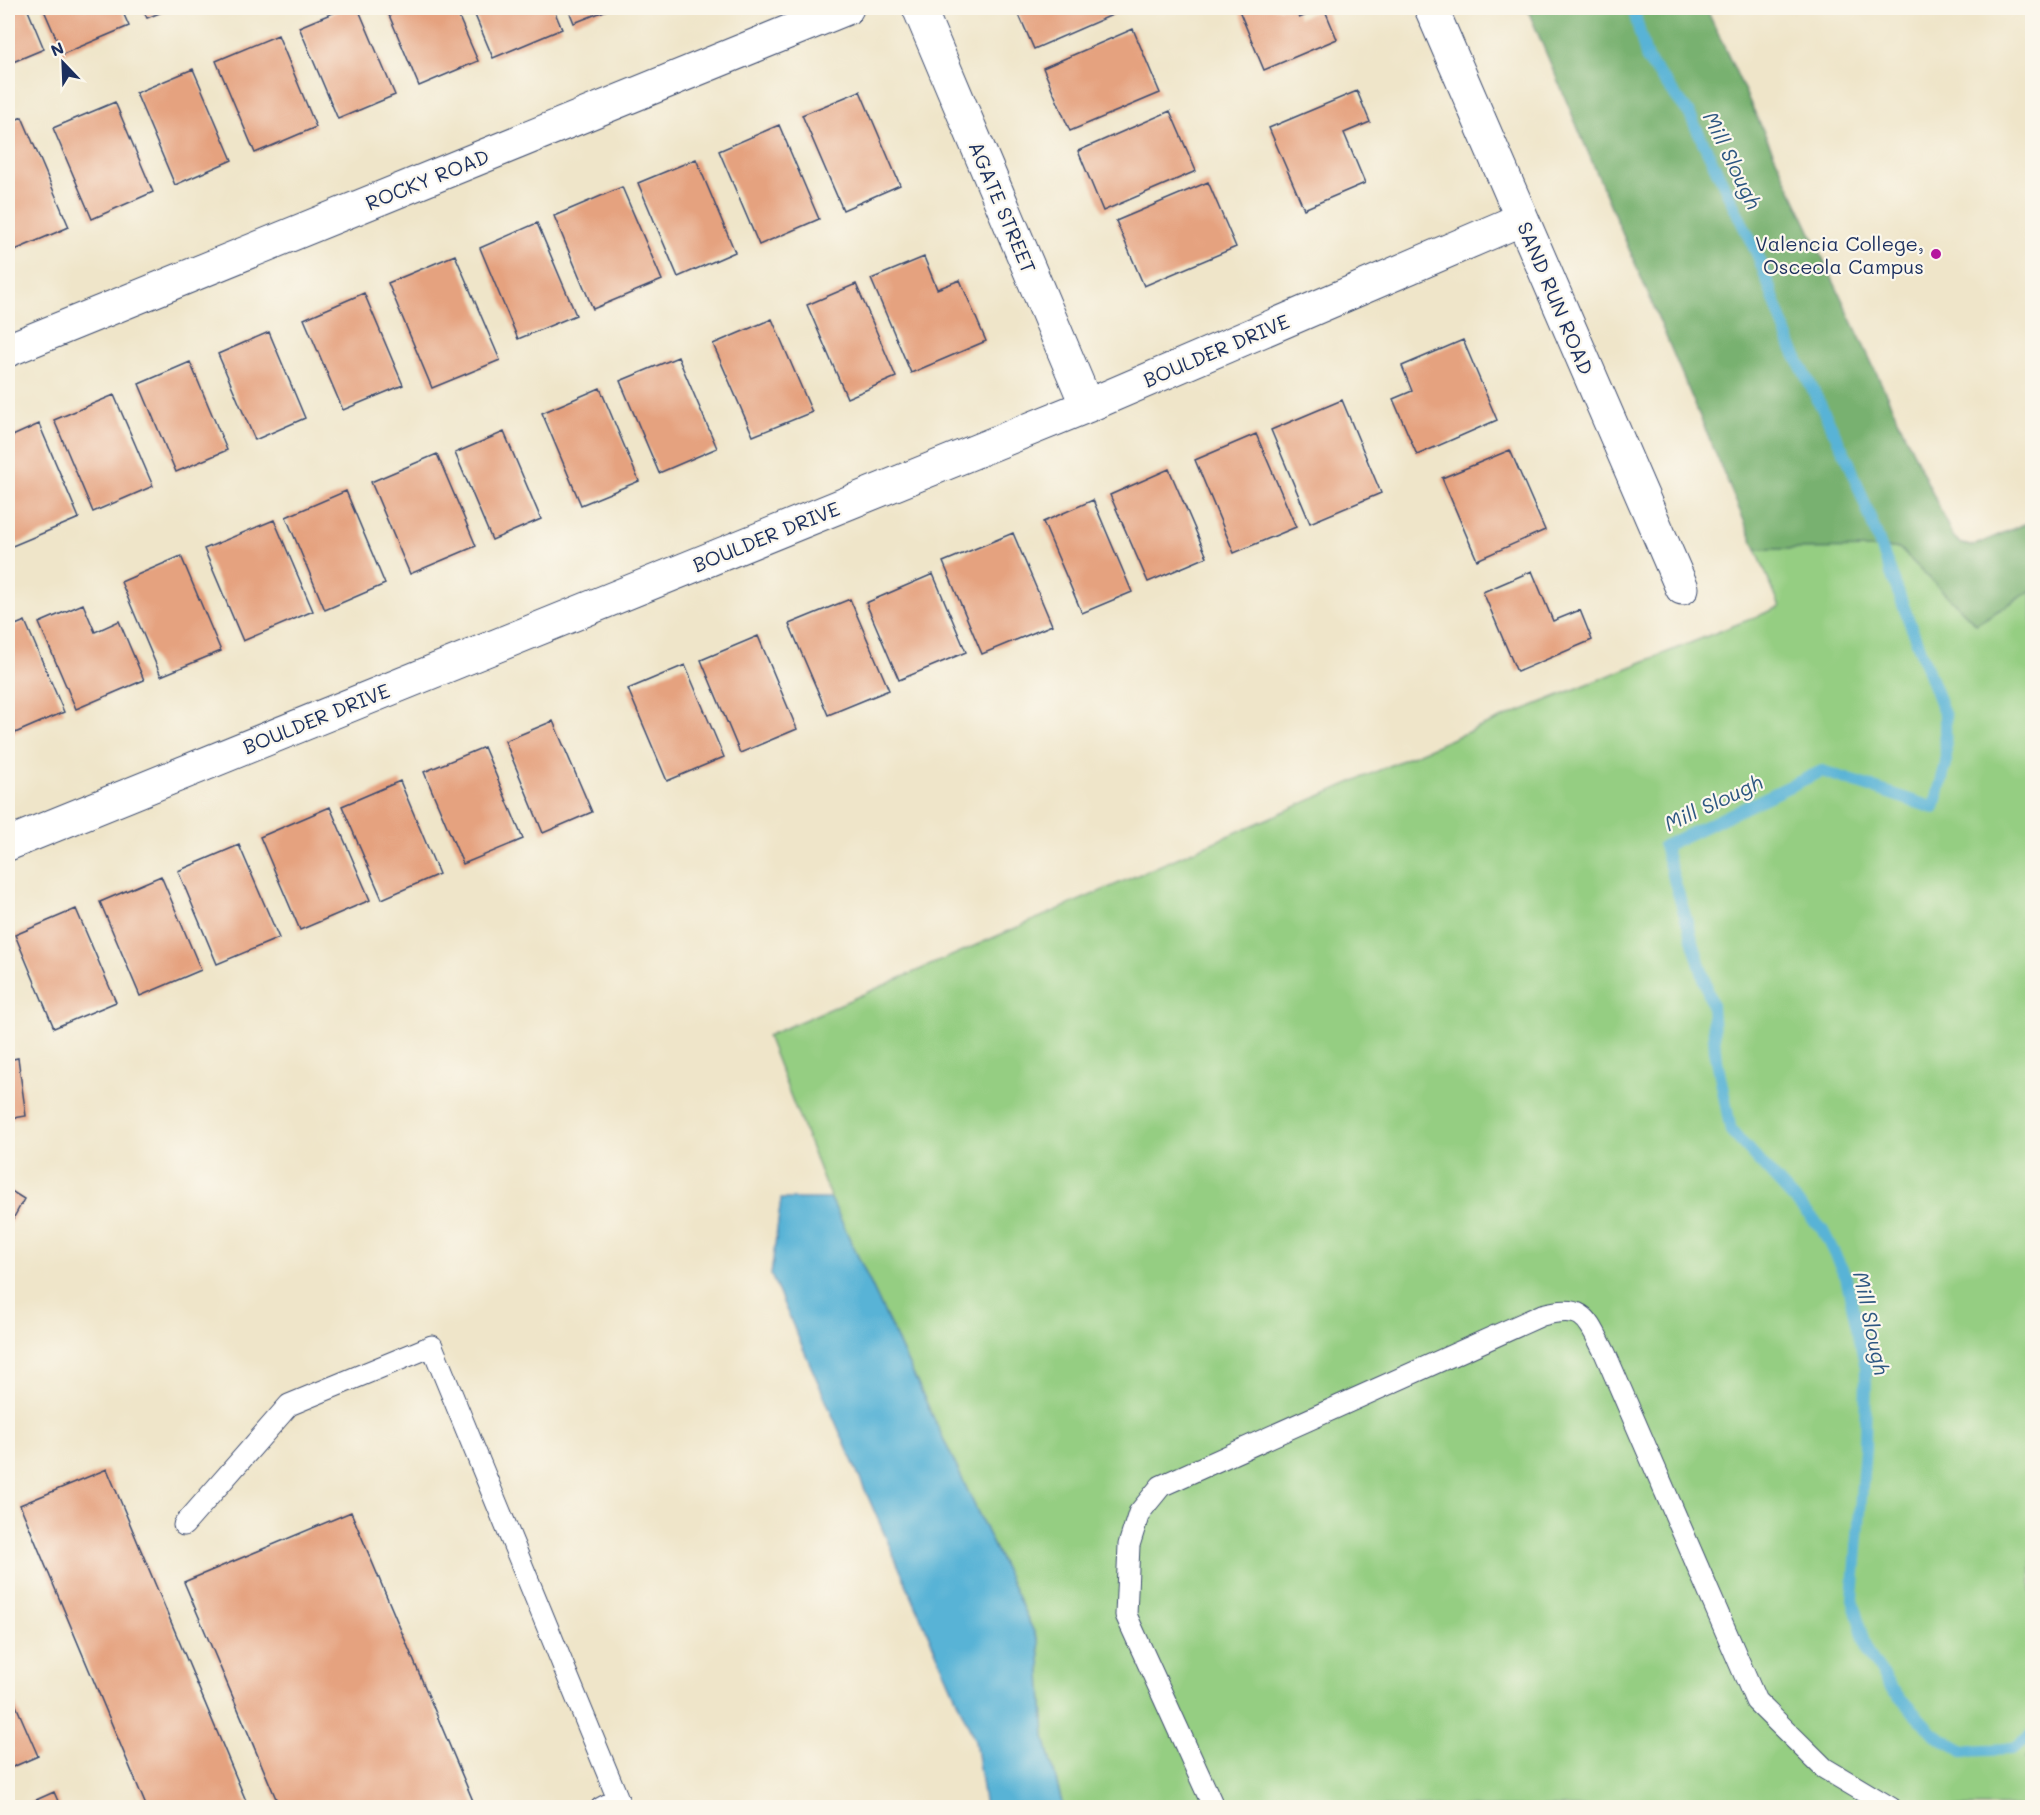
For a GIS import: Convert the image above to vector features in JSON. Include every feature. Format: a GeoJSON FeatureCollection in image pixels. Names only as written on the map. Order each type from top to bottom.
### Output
{"type":"FeatureCollection","features":[{"type":"Feature","properties":{"kind":"street","name":"ROCKY ROAD"},"geometry":{"type":"LineString","coordinates":[[8,350],[847,8]]}},
{"type":"Feature","properties":{"kind":"street","name":"AGATE STREET"},"geometry":{"type":"LineString","coordinates":[[919,8],[1087,406]]}},
{"type":"Feature","properties":{"kind":"street","name":"SAND RUN ROAD"},"geometry":{"type":"LineString","coordinates":[[1431,8],[1682,588]]}},
{"type":"Feature","properties":{"kind":"street","name":"BOULDER DRIVE"},"geometry":{"type":"LineString","coordinates":[[8,844],[1087,406],[1522,219]]}},
{"type":"Feature","properties":{"kind":"lane"},"geometry":{"type":"LineString","coordinates":[[1214,1808],[1126,1615],[1129,1545],[1138,1513],[1161,1486],[1531,1320],[1559,1311],[1576,1311],[1588,1321],[1605,1353],[1756,1701],[1824,1768],[1891,1808]]}},
{"type":"Feature","properties":{"kind":"lane"},"geometry":{"type":"LineString","coordinates":[[184,1525],[289,1404],[432,1346],[618,1799],[602,1808]]}},
{"type":"Feature","properties":{"kind":"green space"},"geometry":{"type":"Polygon","coordinates":[[[1527,8],[1706,8],[1952,535],[1962,544],[1975,545],[2032,521],[2032,590],[1976,624],[1899,548],[1756,549],[1527,8]]]}},
{"type":"Feature","properties":{"kind":"green space"},"geometry":{"type":"Polygon","coordinates":[[[1899,548],[1976,624],[2032,590],[2032,1753],[2025,1758],[2032,1760],[2032,1807],[1063,1807],[1045,1737],[1039,1643],[831,1199],[767,1036],[1458,736],[1780,607],[1756,549],[1899,548]]]}},
{"type":"Feature","properties":{"kind":"water"},"geometry":{"type":"Polygon","coordinates":[[[781,1199],[831,1199],[1039,1643],[1045,1737],[1063,1807],[985,1807],[975,1741],[771,1275],[781,1199]]]}},
{"type":"Feature","properties":{"kind":"building"},"geometry":{"type":"Polygon","coordinates":[[[8,8],[27,8],[44,49],[8,64],[8,8]]]}},
{"type":"Feature","properties":{"kind":"building"},"geometry":{"type":"Polygon","coordinates":[[[43,8],[121,8],[129,26],[63,54],[43,8]]]}},
{"type":"Feature","properties":{"kind":"building"},"geometry":{"type":"Polygon","coordinates":[[[142,8],[172,8],[147,18],[142,8]]]}},
{"type":"Feature","properties":{"kind":"building"},"geometry":{"type":"Polygon","coordinates":[[[345,8],[358,8],[395,95],[338,119],[299,27],[345,8]]]}},
{"type":"Feature","properties":{"kind":"building"},"geometry":{"type":"Polygon","coordinates":[[[386,8],[455,8],[478,61],[419,86],[386,8]]]}},
{"type":"Feature","properties":{"kind":"building"},"geometry":{"type":"Polygon","coordinates":[[[472,8],[553,8],[562,29],[493,58],[472,8]]]}},
{"type":"Feature","properties":{"kind":"building"},"geometry":{"type":"Polygon","coordinates":[[[568,8],[612,8],[574,23],[568,8]]]}},
{"type":"Feature","properties":{"kind":"building"},"geometry":{"type":"Polygon","coordinates":[[[1016,8],[1125,8],[1126,9],[1034,49],[1016,8]]]}},
{"type":"Feature","properties":{"kind":"building"},"geometry":{"type":"Polygon","coordinates":[[[1238,8],[1294,8],[1299,18],[1324,8],[1337,39],[1264,70],[1238,8]]]}},
{"type":"Feature","properties":{"kind":"building"},"geometry":{"type":"Polygon","coordinates":[[[1133,29],[1160,93],[1070,131],[1043,68],[1133,29]]]}},
{"type":"Feature","properties":{"kind":"building"},"geometry":{"type":"Polygon","coordinates":[[[278,35],[316,127],[255,153],[216,61],[278,35]]]}},
{"type":"Feature","properties":{"kind":"building"},"geometry":{"type":"Polygon","coordinates":[[[193,69],[232,160],[175,185],[136,93],[193,69]]]}},
{"type":"Feature","properties":{"kind":"building"},"geometry":{"type":"Polygon","coordinates":[[[860,91],[900,185],[843,210],[802,115],[860,91]]]}},
{"type":"Feature","properties":{"kind":"building"},"geometry":{"type":"Polygon","coordinates":[[[1357,91],[1370,122],[1344,133],[1365,183],[1304,209],[1269,128],[1357,91]]]}},
{"type":"Feature","properties":{"kind":"building"},"geometry":{"type":"Polygon","coordinates":[[[115,102],[153,192],[92,219],[53,128],[115,102]]]}},
{"type":"Feature","properties":{"kind":"building"},"geometry":{"type":"Polygon","coordinates":[[[1170,111],[1196,171],[1103,211],[1078,151],[1170,111]]]}},
{"type":"Feature","properties":{"kind":"building"},"geometry":{"type":"Polygon","coordinates":[[[22,117],[69,227],[8,253],[8,123],[22,117]]]}},
{"type":"Feature","properties":{"kind":"building"},"geometry":{"type":"Polygon","coordinates":[[[779,125],[819,219],[759,245],[719,151],[779,125]]]}},
{"type":"Feature","properties":{"kind":"building"},"geometry":{"type":"Polygon","coordinates":[[[696,159],[735,252],[678,277],[638,183],[696,159]]]}},
{"type":"Feature","properties":{"kind":"building"},"geometry":{"type":"Polygon","coordinates":[[[1208,182],[1236,247],[1144,286],[1116,221],[1208,182]]]}},
{"type":"Feature","properties":{"kind":"building"},"geometry":{"type":"Polygon","coordinates":[[[622,187],[662,280],[593,309],[554,216],[622,187]]]}},
{"type":"Feature","properties":{"kind":"building"},"geometry":{"type":"Polygon","coordinates":[[[537,223],[576,315],[518,339],[480,248],[537,223]]]}},
{"type":"Feature","properties":{"kind":"building"},"geometry":{"type":"Polygon","coordinates":[[[455,255],[500,360],[432,388],[388,283],[455,255]]]}},
{"type":"Feature","properties":{"kind":"building"},"geometry":{"type":"Polygon","coordinates":[[[924,257],[937,289],[960,280],[986,341],[911,373],[871,279],[924,257]]]}},
{"type":"Feature","properties":{"kind":"building"},"geometry":{"type":"Polygon","coordinates":[[[856,284],[896,377],[847,398],[807,305],[856,284]]]}},
{"type":"Feature","properties":{"kind":"building"},"geometry":{"type":"Polygon","coordinates":[[[364,293],[403,385],[343,410],[304,319],[364,293]]]}},
{"type":"Feature","properties":{"kind":"building"},"geometry":{"type":"Polygon","coordinates":[[[772,319],[812,412],[753,436],[713,344],[772,319]]]}},
{"type":"Feature","properties":{"kind":"building"},"geometry":{"type":"Polygon","coordinates":[[[269,332],[305,418],[255,440],[218,354],[269,332]]]}},
{"type":"Feature","properties":{"kind":"building"},"geometry":{"type":"Polygon","coordinates":[[[1463,340],[1497,420],[1417,455],[1393,399],[1412,391],[1402,366],[1463,340]]]}},
{"type":"Feature","properties":{"kind":"building"},"geometry":{"type":"Polygon","coordinates":[[[678,357],[717,448],[659,473],[620,381],[678,357]]]}},
{"type":"Feature","properties":{"kind":"building"},"geometry":{"type":"Polygon","coordinates":[[[190,362],[227,450],[176,472],[139,384],[190,362]]]}},
{"type":"Feature","properties":{"kind":"building"},"geometry":{"type":"Polygon","coordinates":[[[600,388],[639,481],[581,505],[542,413],[600,388]]]}},
{"type":"Feature","properties":{"kind":"building"},"geometry":{"type":"Polygon","coordinates":[[[114,395],[153,486],[93,512],[54,420],[114,395]]]}},
{"type":"Feature","properties":{"kind":"building"},"geometry":{"type":"Polygon","coordinates":[[[1342,400],[1381,493],[1310,523],[1271,430],[1342,400]]]}},
{"type":"Feature","properties":{"kind":"building"},"geometry":{"type":"Polygon","coordinates":[[[39,424],[79,518],[10,547],[8,541],[8,438],[39,424]]]}},
{"type":"Feature","properties":{"kind":"building"},"geometry":{"type":"Polygon","coordinates":[[[504,432],[541,519],[492,540],[455,453],[504,432]]]}},
{"type":"Feature","properties":{"kind":"building"},"geometry":{"type":"Polygon","coordinates":[[[1256,434],[1296,527],[1234,553],[1195,460],[1256,434]]]}},
{"type":"Feature","properties":{"kind":"building"},"geometry":{"type":"Polygon","coordinates":[[[1510,450],[1545,530],[1477,560],[1442,478],[1510,450]]]}},
{"type":"Feature","properties":{"kind":"building"},"geometry":{"type":"Polygon","coordinates":[[[437,454],[476,546],[410,574],[371,482],[437,454]]]}},
{"type":"Feature","properties":{"kind":"building"},"geometry":{"type":"Polygon","coordinates":[[[1169,469],[1207,557],[1148,582],[1110,495],[1169,469]]]}},
{"type":"Feature","properties":{"kind":"building"},"geometry":{"type":"Polygon","coordinates":[[[346,491],[385,584],[325,610],[286,517],[346,491]]]}},
{"type":"Feature","properties":{"kind":"building"},"geometry":{"type":"Polygon","coordinates":[[[1093,500],[1132,592],[1082,613],[1043,522],[1093,500]]]}},
{"type":"Feature","properties":{"kind":"building"},"geometry":{"type":"Polygon","coordinates":[[[274,520],[313,611],[243,641],[204,549],[274,520]]]}},
{"type":"Feature","properties":{"kind":"building"},"geometry":{"type":"Polygon","coordinates":[[[1013,533],[1052,625],[982,654],[943,562],[1013,533]]]}},
{"type":"Feature","properties":{"kind":"building"},"geometry":{"type":"Polygon","coordinates":[[[181,556],[221,651],[161,676],[121,582],[181,556]]]}},
{"type":"Feature","properties":{"kind":"building"},"geometry":{"type":"Polygon","coordinates":[[[1532,571],[1553,621],[1580,610],[1592,640],[1517,672],[1483,592],[1532,571]]]}},
{"type":"Feature","properties":{"kind":"building"},"geometry":{"type":"Polygon","coordinates":[[[933,574],[966,652],[899,680],[866,603],[933,574]]]}},
{"type":"Feature","properties":{"kind":"building"},"geometry":{"type":"Polygon","coordinates":[[[850,599],[889,690],[828,715],[789,624],[850,599]]]}},
{"type":"Feature","properties":{"kind":"building"},"geometry":{"type":"Polygon","coordinates":[[[83,604],[95,632],[119,621],[144,680],[76,709],[39,623],[83,604]]]}},
{"type":"Feature","properties":{"kind":"building"},"geometry":{"type":"Polygon","coordinates":[[[25,621],[64,712],[8,736],[8,628],[25,621]]]}},
{"type":"Feature","properties":{"kind":"building"},"geometry":{"type":"Polygon","coordinates":[[[758,636],[797,729],[740,753],[701,660],[758,636]]]}},
{"type":"Feature","properties":{"kind":"building"},"geometry":{"type":"Polygon","coordinates":[[[685,665],[724,757],[667,781],[628,689],[685,665]]]}},
{"type":"Feature","properties":{"kind":"building"},"geometry":{"type":"Polygon","coordinates":[[[553,721],[592,812],[543,833],[505,741],[553,721]]]}},
{"type":"Feature","properties":{"kind":"building"},"geometry":{"type":"Polygon","coordinates":[[[484,747],[523,839],[463,864],[424,772],[484,747]]]}},
{"type":"Feature","properties":{"kind":"building"},"geometry":{"type":"Polygon","coordinates":[[[400,781],[439,874],[382,899],[342,806],[400,781]]]}},
{"type":"Feature","properties":{"kind":"building"},"geometry":{"type":"Polygon","coordinates":[[[330,807],[370,900],[300,930],[260,837],[330,807]]]}},
{"type":"Feature","properties":{"kind":"building"},"geometry":{"type":"Polygon","coordinates":[[[239,845],[279,938],[217,964],[178,871],[239,845]]]}},
{"type":"Feature","properties":{"kind":"building"},"geometry":{"type":"Polygon","coordinates":[[[161,876],[201,970],[140,996],[100,902],[161,876]]]}},
{"type":"Feature","properties":{"kind":"building"},"geometry":{"type":"Polygon","coordinates":[[[76,909],[116,1002],[54,1028],[15,935],[76,909]]]}},
{"type":"Feature","properties":{"kind":"building"},"geometry":{"type":"Polygon","coordinates":[[[18,1058],[26,1116],[8,1119],[8,1060],[18,1058]]]}},
{"type":"Feature","properties":{"kind":"building"},"geometry":{"type":"Polygon","coordinates":[[[8,1189],[24,1199],[8,1228],[8,1189]]]}},
{"type":"Feature","properties":{"kind":"building"},"geometry":{"type":"Polygon","coordinates":[[[107,1469],[249,1808],[147,1808],[20,1505],[107,1469]]]}},
{"type":"Feature","properties":{"kind":"building"},"geometry":{"type":"Polygon","coordinates":[[[351,1512],[476,1808],[280,1808],[184,1582],[351,1512]]]}},
{"type":"Feature","properties":{"kind":"building"},"geometry":{"type":"Polygon","coordinates":[[[8,1687],[38,1756],[8,1769],[8,1687]]]}},
{"type":"Feature","properties":{"kind":"building"},"geometry":{"type":"Polygon","coordinates":[[[54,1792],[61,1808],[18,1808],[54,1792]]]}},
{"type":"Feature","properties":{"kind":"waterway","name":"Mill Slough"},"geometry":{"type":"LineString","coordinates":[[1633,8],[1647,59],[1689,113],[1758,256],[1791,346],[1849,462],[1945,716],[1946,764],[1934,808],[1822,771],[1664,846],[1712,1005],[1715,1050],[1731,1131],[1822,1229],[1846,1277],[1866,1368],[1865,1448],[1853,1599],[1868,1653],[1892,1689],[1933,1733],[1963,1751],[2012,1749],[2032,1735]]}},
{"type":"Feature","properties":{"kind":"place","name":"Valencia College, Osceola Campus"},"geometry":{"type":"Point","coordinates":[1936,254]}}]}
